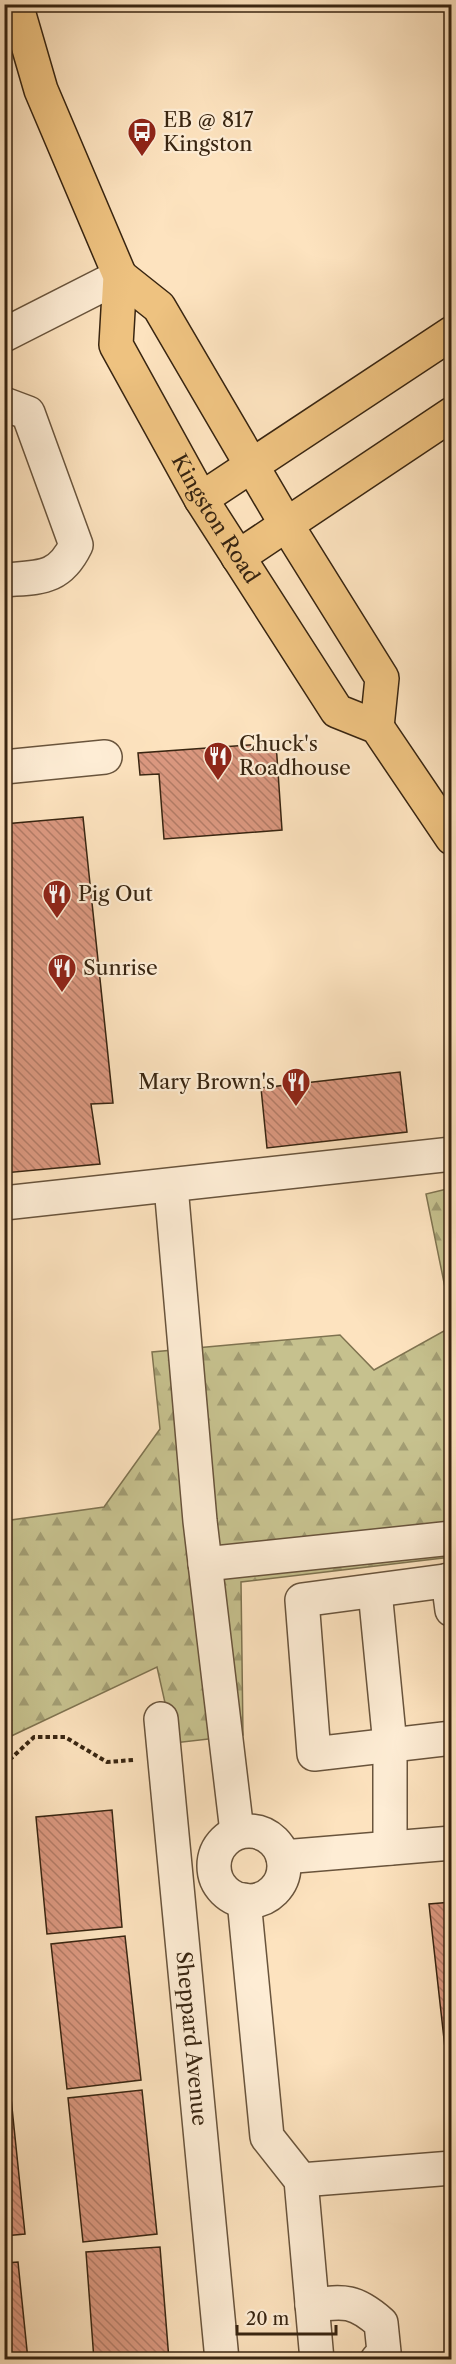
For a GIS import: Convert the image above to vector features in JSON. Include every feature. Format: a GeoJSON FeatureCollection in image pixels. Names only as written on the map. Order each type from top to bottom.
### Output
{"type":"FeatureCollection","features":[{"type":"Feature","properties":{"kind":"main road","name":"Kingston Road"},"geometry":{"type":"LineString","coordinates":[[13,10],[41,90],[120,276],[116,345],[201,499],[337,711],[378,727],[382,678],[251,466],[159,307],[120,276]]}},
{"type":"Feature","properties":{"kind":"main road"},"geometry":{"type":"LineString","coordinates":[[201,499],[284,441],[452,333]]}},
{"type":"Feature","properties":{"kind":"main road"},"geometry":{"type":"LineString","coordinates":[[238,557],[452,414]]}},
{"type":"Feature","properties":{"kind":"main road"},"geometry":{"type":"LineString","coordinates":[[378,727],[452,838]]}},
{"type":"Feature","properties":{"kind":"street"},"geometry":{"type":"LineString","coordinates":[[4,334],[120,276]]}},
{"type":"Feature","properties":{"kind":"street"},"geometry":{"type":"LineString","coordinates":[[4,404],[28,413],[76,544],[67,564],[43,577],[4,580]]}},
{"type":"Feature","properties":{"kind":"street"},"geometry":{"type":"LineString","coordinates":[[4,767],[105,757]]}},
{"type":"Feature","properties":{"kind":"street"},"geometry":{"type":"LineString","coordinates":[[4,1203],[452,1154]]}},
{"type":"Feature","properties":{"kind":"street"},"geometry":{"type":"LineString","coordinates":[[171,1186],[205,1563],[237,1832]]}},
{"type":"Feature","properties":{"kind":"street"},"geometry":{"type":"LineString","coordinates":[[205,1563],[452,1538]]}},
{"type":"Feature","properties":{"kind":"street"},"geometry":{"type":"LineString","coordinates":[[450,1590],[375,1592],[302,1600],[314,1754],[452,1738]]}},
{"type":"Feature","properties":{"kind":"street"},"geometry":{"type":"LineString","coordinates":[[375,1592],[390,1745],[390,1848]]}},
{"type":"Feature","properties":{"kind":"street","name":"Sheppard Avenue"},"geometry":{"type":"LineString","coordinates":[[161,1719],[222,2360]]}},
{"type":"Feature","properties":{"kind":"street"},"geometry":{"type":"LineString","coordinates":[[237,1832],[260,1832],[270,1837],[279,1846],[283,1857],[284,1869],[275,1890],[255,1900],[243,1900],[223,1890],[217,1880],[214,1864],[219,1847],[237,1832]]}},
{"type":"Feature","properties":{"kind":"street"},"geometry":{"type":"LineString","coordinates":[[283,1857],[452,1843]]}},
{"type":"Feature","properties":{"kind":"street"},"geometry":{"type":"LineString","coordinates":[[176,1868],[214,1864]]}},
{"type":"Feature","properties":{"kind":"street"},"geometry":{"type":"LineString","coordinates":[[243,1900],[267,2137],[301,2180],[317,2360]]}},
{"type":"Feature","properties":{"kind":"street"},"geometry":{"type":"LineString","coordinates":[[301,2180],[452,2168]]}},
{"type":"Feature","properties":{"kind":"street"},"geometry":{"type":"LineString","coordinates":[[312,2305],[345,2301],[366,2309],[381,2323],[384,2352],[377,2360]]}},
{"type":"Feature","properties":{"kind":"path"},"geometry":{"type":"LineString","coordinates":[[4,1765],[34,1737],[66,1737],[107,1762],[165,1758]]}},
{"type":"Feature","properties":{"kind":"green space"},"geometry":{"type":"Polygon","coordinates":[[[452,1188],[451,1317],[426,1194],[452,1188]]]}},
{"type":"Feature","properties":{"kind":"green space"},"geometry":{"type":"Polygon","coordinates":[[[451,1327],[451,1557],[241,1582],[243,1735],[174,1743],[157,1667],[5,1739],[4,1521],[104,1507],[160,1429],[152,1352],[340,1335],[374,1370],[451,1327]]]}},
{"type":"Feature","properties":{"kind":"building"},"geometry":{"type":"Polygon","coordinates":[[[276,743],[282,830],[164,839],[159,774],[140,775],[138,753],[276,743]]]}},
{"type":"Feature","properties":{"kind":"building"},"geometry":{"type":"Polygon","coordinates":[[[83,817],[113,1103],[91,1104],[100,1164],[4,1173],[4,824],[83,817]]]}},
{"type":"Feature","properties":{"kind":"building"},"geometry":{"type":"Polygon","coordinates":[[[400,1072],[407,1132],[267,1148],[261,1088],[400,1072]]]}},
{"type":"Feature","properties":{"kind":"building"},"geometry":{"type":"Polygon","coordinates":[[[112,1810],[122,1927],[47,1934],[36,1817],[112,1810]]]}},
{"type":"Feature","properties":{"kind":"building"},"geometry":{"type":"Polygon","coordinates":[[[452,1902],[452,2066],[447,2066],[429,1904],[452,1902]]]}},
{"type":"Feature","properties":{"kind":"building"},"geometry":{"type":"Polygon","coordinates":[[[125,1936],[141,2080],[67,2089],[51,1944],[125,1936]]]}},
{"type":"Feature","properties":{"kind":"building"},"geometry":{"type":"Polygon","coordinates":[[[4,2030],[25,2234],[4,2236],[4,2030]]]}},
{"type":"Feature","properties":{"kind":"building"},"geometry":{"type":"Polygon","coordinates":[[[142,2090],[157,2234],[83,2242],[68,2098],[142,2090]]]}},
{"type":"Feature","properties":{"kind":"building"},"geometry":{"type":"Polygon","coordinates":[[[160,2247],[169,2360],[94,2360],[86,2252],[160,2247]]]}},
{"type":"Feature","properties":{"kind":"building"},"geometry":{"type":"Polygon","coordinates":[[[18,2262],[28,2360],[4,2360],[4,2263],[18,2262]]]}},
{"type":"Feature","properties":{"kind":"place","name":"EB @ 817 Kingston"},"geometry":{"type":"Point","coordinates":[142,158]}},
{"type":"Feature","properties":{"kind":"place","name":"Chuck's Roadhouse"},"geometry":{"type":"Point","coordinates":[218,782]}},
{"type":"Feature","properties":{"kind":"place","name":"Pig Out"},"geometry":{"type":"Point","coordinates":[57,920]}},
{"type":"Feature","properties":{"kind":"place","name":"Sunrise"},"geometry":{"type":"Point","coordinates":[62,994]}},
{"type":"Feature","properties":{"kind":"place","name":"Mary Brown's"},"geometry":{"type":"Point","coordinates":[296,1108]}}]}
